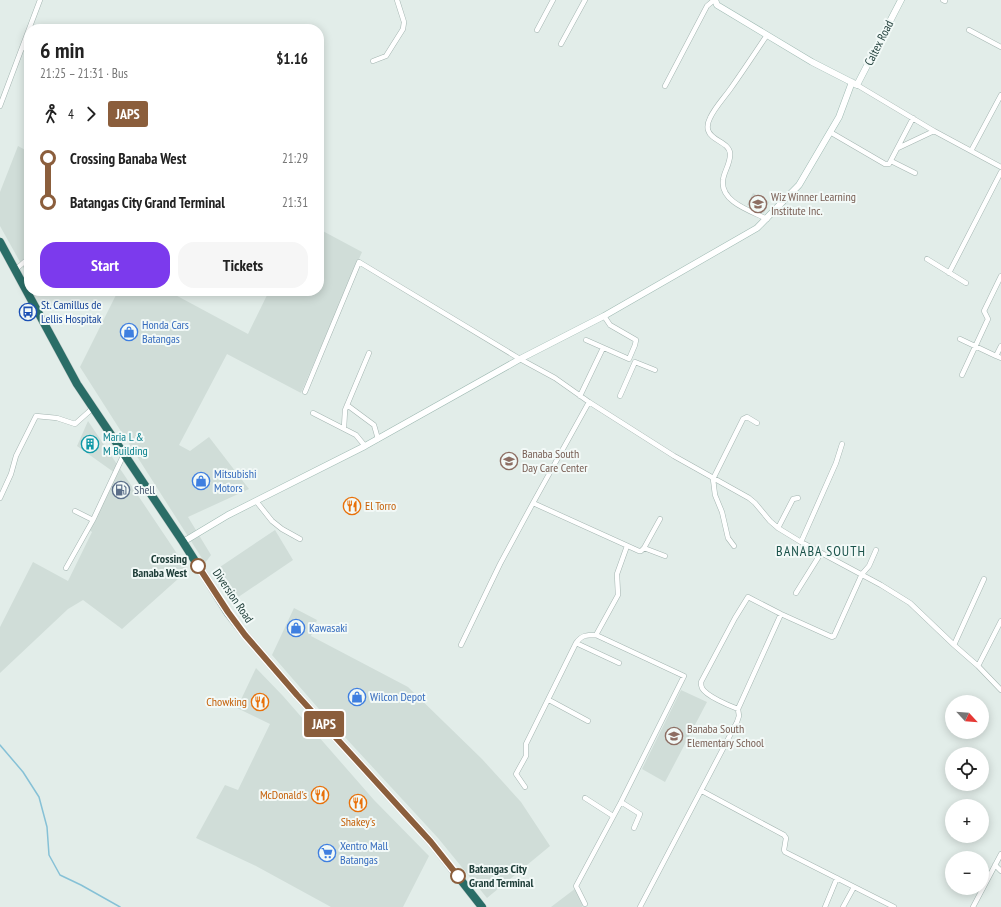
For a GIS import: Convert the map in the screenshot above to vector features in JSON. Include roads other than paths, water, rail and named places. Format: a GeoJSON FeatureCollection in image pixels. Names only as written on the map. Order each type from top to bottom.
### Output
{"type":"FeatureCollection","features":[{"type":"Feature","properties":{"kind":"highway","name":"Diversion Road"},"geometry":{"type":"LineString","coordinates":[[0,242],[2,251],[16,270],[24,285]]}},
{"type":"Feature","properties":{"kind":"highway","name":"Diversion Road"},"geometry":{"type":"LineString","coordinates":[[30,296],[73,377],[212,588],[245,635],[297,695],[431,842],[482,907]]}},
{"type":"Feature","properties":{"kind":"street"},"geometry":{"type":"LineString","coordinates":[[31,24],[40,0]]}},
{"type":"Feature","properties":{"kind":"street"},"geometry":{"type":"LineString","coordinates":[[373,61],[386,56],[403,29],[404,22],[398,0]]}},
{"type":"Feature","properties":{"kind":"street"},"geometry":{"type":"LineString","coordinates":[[537,30],[553,0]]}},
{"type":"Feature","properties":{"kind":"street"},"geometry":{"type":"LineString","coordinates":[[561,44],[585,0]]}},
{"type":"Feature","properties":{"kind":"street"},"geometry":{"type":"LineString","coordinates":[[665,86],[707,6],[714,0],[717,5],[812,62],[1001,167]]}},
{"type":"Feature","properties":{"kind":"street","name":"Caltex Road"},"geometry":{"type":"LineString","coordinates":[[183,542],[228,515],[365,446],[520,359],[604,316],[757,228],[799,185],[839,117],[854,84],[902,0]]}},
{"type":"Feature","properties":{"kind":"street"},"geometry":{"type":"LineString","coordinates":[[969,30],[1001,47]]}},
{"type":"Feature","properties":{"kind":"street"},"geometry":{"type":"LineString","coordinates":[[767,35],[715,108],[707,125],[708,131],[711,135],[727,147],[730,152],[729,162],[723,180],[725,193],[732,201],[767,219]]}},
{"type":"Feature","properties":{"kind":"street"},"geometry":{"type":"LineString","coordinates":[[0,106],[24,43]]}},
{"type":"Feature","properties":{"kind":"street"},"geometry":{"type":"LineString","coordinates":[[971,151],[1001,96]]}},
{"type":"Feature","properties":{"kind":"street"},"geometry":{"type":"LineString","coordinates":[[830,132],[885,164],[889,164],[913,118]]}},
{"type":"Feature","properties":{"kind":"street"},"geometry":{"type":"LineString","coordinates":[[898,149],[934,131]]}},
{"type":"Feature","properties":{"kind":"street"},"geometry":{"type":"LineString","coordinates":[[891,161],[914,173]]}},
{"type":"Feature","properties":{"kind":"street"},"geometry":{"type":"LineString","coordinates":[[948,273],[1001,172]]}},
{"type":"Feature","properties":{"kind":"street"},"geometry":{"type":"LineString","coordinates":[[927,259],[966,283]]}},
{"type":"Feature","properties":{"kind":"street"},"geometry":{"type":"LineString","coordinates":[[305,392],[359,262],[520,359],[555,378],[580,396],[713,479],[749,498],[778,528],[821,553],[862,574],[910,604],[954,646],[978,666],[1001,690]]}},
{"type":"Feature","properties":{"kind":"street"},"geometry":{"type":"LineString","coordinates":[[16,270],[24,263]]}},
{"type":"Feature","properties":{"kind":"street"},"geometry":{"type":"LineString","coordinates":[[962,375],[988,319],[984,311],[1001,276]]}},
{"type":"Feature","properties":{"kind":"street"},"geometry":{"type":"LineString","coordinates":[[604,316],[610,325],[636,340],[629,359]]}},
{"type":"Feature","properties":{"kind":"street"},"geometry":{"type":"LineString","coordinates":[[960,339],[999,357],[1001,346]]}},
{"type":"Feature","properties":{"kind":"street"},"geometry":{"type":"LineString","coordinates":[[586,340],[655,370]]}},
{"type":"Feature","properties":{"kind":"street"},"geometry":{"type":"LineString","coordinates":[[580,396],[603,348]]}},
{"type":"Feature","properties":{"kind":"street"},"geometry":{"type":"LineString","coordinates":[[344,428],[343,415],[369,353]]}},
{"type":"Feature","properties":{"kind":"street"},"geometry":{"type":"LineString","coordinates":[[620,396],[635,362]]}},
{"type":"Feature","properties":{"kind":"street"},"geometry":{"type":"LineString","coordinates":[[461,645],[500,564],[590,402]]}},
{"type":"Feature","properties":{"kind":"street"},"geometry":{"type":"LineString","coordinates":[[347,405],[374,425],[378,439]]}},
{"type":"Feature","properties":{"kind":"street"},"geometry":{"type":"LineString","coordinates":[[0,498],[11,474],[16,456],[36,416],[57,418],[75,424],[93,408]]}},
{"type":"Feature","properties":{"kind":"street"},"geometry":{"type":"LineString","coordinates":[[313,413],[356,435],[365,446]]}},
{"type":"Feature","properties":{"kind":"street"},"geometry":{"type":"LineString","coordinates":[[734,546],[728,538],[713,479],[743,418],[747,418],[757,423]]}},
{"type":"Feature","properties":{"kind":"street"},"geometry":{"type":"LineString","coordinates":[[801,542],[836,463],[842,444]]}},
{"type":"Feature","properties":{"kind":"street"},"geometry":{"type":"LineString","coordinates":[[66,568],[93,520],[124,454]]}},
{"type":"Feature","properties":{"kind":"street"},"geometry":{"type":"LineString","coordinates":[[778,528],[792,499],[798,498]]}},
{"type":"Feature","properties":{"kind":"street"},"geometry":{"type":"LineString","coordinates":[[256,501],[272,521],[282,529],[300,539]]}},
{"type":"Feature","properties":{"kind":"street"},"geometry":{"type":"LineString","coordinates":[[533,503],[638,551],[641,551],[644,548],[660,519]]}},
{"type":"Feature","properties":{"kind":"street"},"geometry":{"type":"LineString","coordinates":[[75,511],[93,520]]}},
{"type":"Feature","properties":{"kind":"street"},"geometry":{"type":"LineString","coordinates":[[596,635],[618,595],[617,574],[627,546]]}},
{"type":"Feature","properties":{"kind":"street"},"geometry":{"type":"LineString","coordinates":[[644,548],[665,556]]}},
{"type":"Feature","properties":{"kind":"street"},"geometry":{"type":"LineString","coordinates":[[738,709],[719,701],[702,689],[701,682],[748,597],[832,637],[834,636],[862,574],[869,566],[876,550]]}},
{"type":"Feature","properties":{"kind":"street"},"geometry":{"type":"LineString","coordinates":[[796,593],[821,553]]}},
{"type":"Feature","properties":{"kind":"street"},"geometry":{"type":"LineString","coordinates":[[954,646],[984,579]]}},
{"type":"Feature","properties":{"kind":"street"},"geometry":{"type":"LineString","coordinates":[[640,907],[738,722],[738,709],[781,614]]}},
{"type":"Feature","properties":{"kind":"street"},"geometry":{"type":"LineString","coordinates":[[978,666],[1001,621]]}},
{"type":"Feature","properties":{"kind":"street"},"geometry":{"type":"LineString","coordinates":[[525,787],[516,774],[526,756],[526,744],[576,643],[581,637],[585,635],[596,635],[684,676],[621,802],[576,886],[585,904]]}},
{"type":"Feature","properties":{"kind":"street"},"geometry":{"type":"LineString","coordinates":[[576,643],[619,663]]}},
{"type":"Feature","properties":{"kind":"street"},"geometry":{"type":"LineString","coordinates":[[549,700],[588,721]]}},
{"type":"Feature","properties":{"kind":"street"},"geometry":{"type":"LineString","coordinates":[[702,791],[784,835],[786,838],[785,852],[894,907]]}},
{"type":"Feature","properties":{"kind":"street"},"geometry":{"type":"LineString","coordinates":[[585,798],[601,810],[613,816]]}},
{"type":"Feature","properties":{"kind":"street"},"geometry":{"type":"LineString","coordinates":[[621,802],[640,814],[634,828]]}},
{"type":"Feature","properties":{"kind":"street"},"geometry":{"type":"LineString","coordinates":[[973,907],[1001,854]]}},
{"type":"Feature","properties":{"kind":"street"},"geometry":{"type":"LineString","coordinates":[[995,865],[1001,871]]}},
{"type":"Feature","properties":{"kind":"street"},"geometry":{"type":"LineString","coordinates":[[825,907],[837,878]]}},
{"type":"Feature","properties":{"kind":"street"},"geometry":{"type":"LineString","coordinates":[[843,907],[854,886]]}},
{"type":"Feature","properties":{"kind":"waterway"},"geometry":{"type":"LineString","coordinates":[[0,745],[23,772],[39,797],[47,827],[49,855],[60,875],[120,907]]}},
{"type":"Feature","properties":{"kind":"place","name":"Wiz Winner Learning Institute Inc."},"geometry":{"type":"Point","coordinates":[758,204]}},
{"type":"Feature","properties":{"kind":"place","name":"St. Camillus de Lellis Hospitak"},"geometry":{"type":"Point","coordinates":[28,312]}},
{"type":"Feature","properties":{"kind":"place","name":"Honda Cars Batangas"},"geometry":{"type":"Point","coordinates":[129,332]}},
{"type":"Feature","properties":{"kind":"place","name":"Maria L & M Building"},"geometry":{"type":"Point","coordinates":[90,444]}},
{"type":"Feature","properties":{"kind":"place","name":"Banaba South Day Care Center"},"geometry":{"type":"Point","coordinates":[509,461]}},
{"type":"Feature","properties":{"kind":"place","name":"Mitsubishi Motors"},"geometry":{"type":"Point","coordinates":[201,481]}},
{"type":"Feature","properties":{"kind":"place","name":"Shell"},"geometry":{"type":"Point","coordinates":[121,490]}},
{"type":"Feature","properties":{"kind":"place","name":"El Torro"},"geometry":{"type":"Point","coordinates":[352,506]}},
{"type":"Feature","properties":{"kind":"place","name":"Crossing Banaba West"},"geometry":{"type":"Point","coordinates":[198,566]}},
{"type":"Feature","properties":{"kind":"place","name":"Kawasaki"},"geometry":{"type":"Point","coordinates":[296,628]}},
{"type":"Feature","properties":{"kind":"place","name":"Wilcon Depot"},"geometry":{"type":"Point","coordinates":[357,697]}},
{"type":"Feature","properties":{"kind":"place","name":"Chowking"},"geometry":{"type":"Point","coordinates":[260,702]}},
{"type":"Feature","properties":{"kind":"place","name":"Banaba South Elementary School"},"geometry":{"type":"Point","coordinates":[674,736]}},
{"type":"Feature","properties":{"kind":"place","name":"McDonald's"},"geometry":{"type":"Point","coordinates":[320,795]}},
{"type":"Feature","properties":{"kind":"place","name":"Shakey's"},"geometry":{"type":"Point","coordinates":[358,803]}},
{"type":"Feature","properties":{"kind":"place","name":"Xentro Mall Batangas"},"geometry":{"type":"Point","coordinates":[327,853]}},
{"type":"Feature","properties":{"kind":"place","name":"Batangas City Grand Terminal"},"geometry":{"type":"Point","coordinates":[458,876]}},
{"type":"Feature","properties":{"kind":"district","name":"BANABA SOUTH"},"geometry":{"type":"Point","coordinates":[821,551]}}]}
